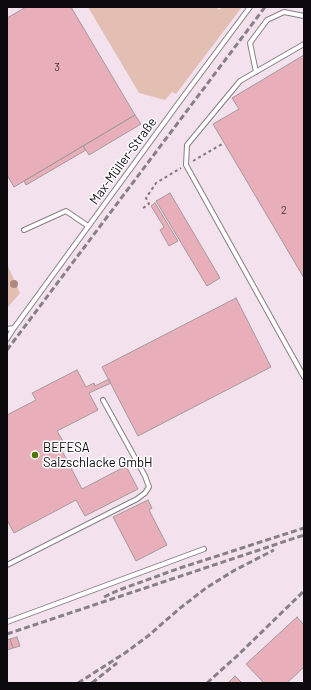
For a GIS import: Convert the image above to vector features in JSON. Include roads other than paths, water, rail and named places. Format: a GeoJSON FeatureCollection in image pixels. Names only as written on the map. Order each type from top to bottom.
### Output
{"type":"FeatureCollection","features":[{"type":"Feature","properties":{"kind":"lane","name":"Max-Müller-Straße"},"geometry":{"type":"LineString","coordinates":[[7,339],[88,226],[250,7]]}},
{"type":"Feature","properties":{"kind":"lane"},"geometry":{"type":"LineString","coordinates":[[256,72],[250,43],[267,20],[284,12],[304,16]]}},
{"type":"Feature","properties":{"kind":"lane"},"geometry":{"type":"LineString","coordinates":[[304,44],[240,81],[187,145],[186,165],[304,376]]}},
{"type":"Feature","properties":{"kind":"lane"},"geometry":{"type":"LineString","coordinates":[[24,230],[66,211],[88,226]]}},
{"type":"Feature","properties":{"kind":"lane"},"geometry":{"type":"LineString","coordinates":[[7,329],[14,328]]}},
{"type":"Feature","properties":{"kind":"lane"},"geometry":{"type":"LineString","coordinates":[[7,565],[137,498],[145,493],[149,487],[145,476],[104,400]]}},
{"type":"Feature","properties":{"kind":"lane"},"geometry":{"type":"LineString","coordinates":[[7,622],[204,548]]}},
{"type":"Feature","properties":{"kind":"railway"},"geometry":{"type":"LineString","coordinates":[[7,350],[265,7]]}},
{"type":"Feature","properties":{"kind":"railway"},"geometry":{"type":"LineString","coordinates":[[104,597],[180,568],[304,528]]}},
{"type":"Feature","properties":{"kind":"railway"},"geometry":{"type":"LineString","coordinates":[[7,634],[304,535]]}},
{"type":"Feature","properties":{"kind":"railway"},"geometry":{"type":"LineString","coordinates":[[78,683],[125,653],[148,636],[206,588],[235,570],[274,550]]}},
{"type":"Feature","properties":{"kind":"railway"},"geometry":{"type":"LineString","coordinates":[[207,683],[304,591]]}},
{"type":"Feature","properties":{"kind":"railway"},"geometry":{"type":"LineString","coordinates":[[92,683],[117,663]]}},
{"type":"Feature","properties":{"kind":"place","name":"BEFESA Salzschlacke GmbH"},"geometry":{"type":"Point","coordinates":[35,455]}}]}
